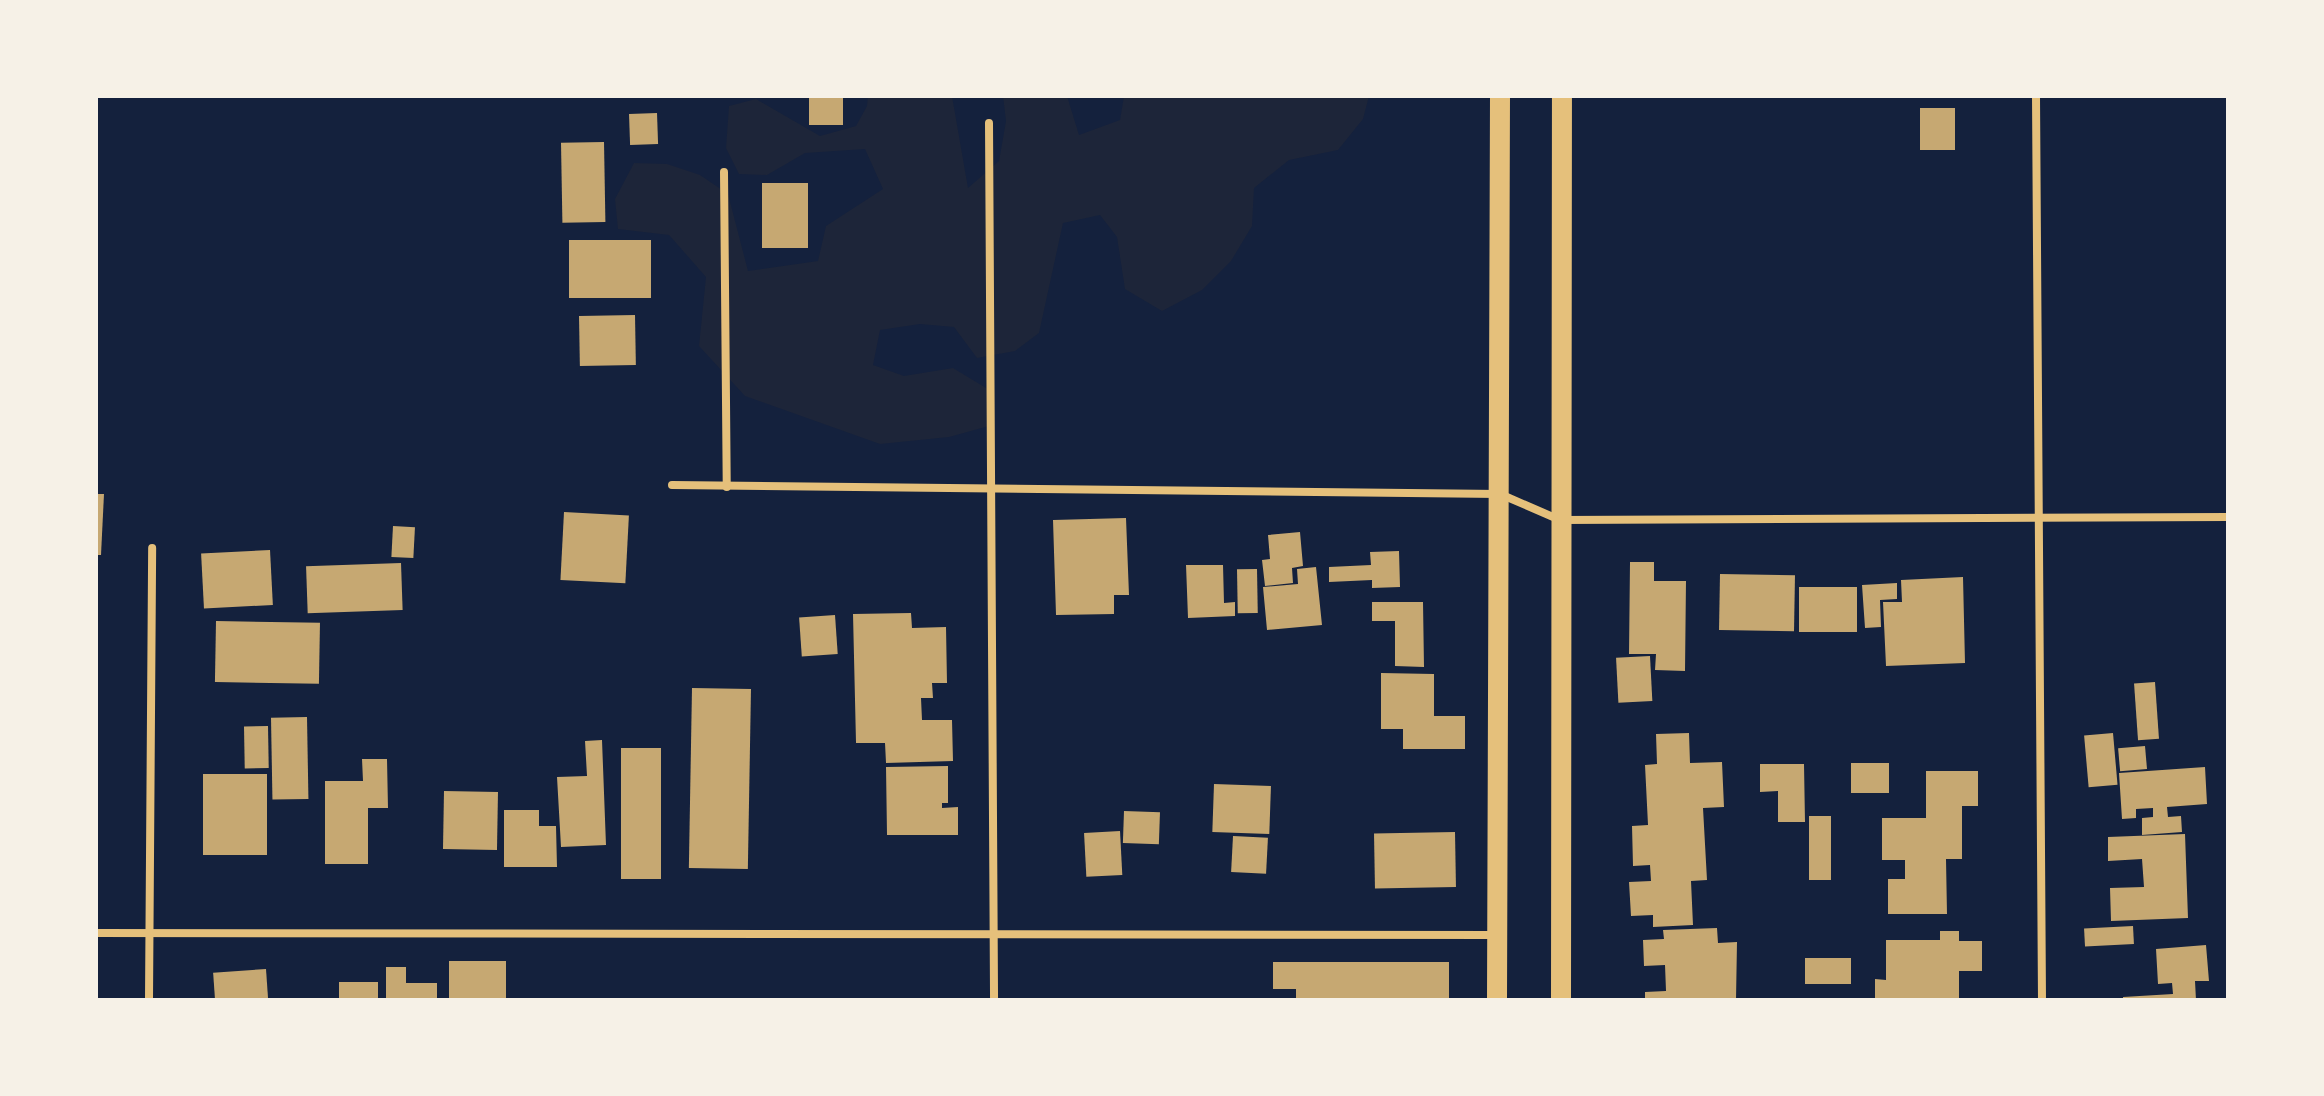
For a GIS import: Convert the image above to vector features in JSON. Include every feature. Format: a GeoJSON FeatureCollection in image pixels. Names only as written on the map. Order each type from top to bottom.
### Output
{"type":"FeatureCollection","features":[{"type":"Feature","properties":{"kind":"main road"},"geometry":{"type":"LineString","coordinates":[[1497,1000],[1500,96]]}},
{"type":"Feature","properties":{"kind":"main road"},"geometry":{"type":"LineString","coordinates":[[1561,1000],[1562,96]]}},
{"type":"Feature","properties":{"kind":"street"},"geometry":{"type":"LineString","coordinates":[[2036,96],[2042,1000]]}},
{"type":"Feature","properties":{"kind":"street"},"geometry":{"type":"LineString","coordinates":[[989,123],[994,1000]]}},
{"type":"Feature","properties":{"kind":"street"},"geometry":{"type":"LineString","coordinates":[[724,172],[727,487]]}},
{"type":"Feature","properties":{"kind":"street"},"geometry":{"type":"LineString","coordinates":[[672,485],[1500,494],[1560,520],[2228,517]]}},
{"type":"Feature","properties":{"kind":"street"},"geometry":{"type":"LineString","coordinates":[[149,1000],[152,548]]}},
{"type":"Feature","properties":{"kind":"street"},"geometry":{"type":"LineString","coordinates":[[96,933],[1496,935]]}},
{"type":"Feature","properties":{"kind":"shaded area"},"geometry":{"type":"Polygon","coordinates":[[[868,96],[952,96],[968,188],[999,161],[1006,121],[1003,96],[1067,96],[1079,135],[1120,120],[1124,96],[1369,96],[1363,119],[1338,150],[1289,160],[1254,188],[1252,226],[1231,261],[1202,290],[1162,311],[1125,289],[1117,237],[1100,215],[1063,223],[1039,333],[1015,351],[977,358],[954,327],[920,324],[880,330],[873,365],[904,376],[953,368],[991,391],[989,426],[949,437],[880,444],[745,396],[699,346],[706,277],[669,235],[618,229],[615,199],[634,163],[667,164],[700,175],[728,194],[748,271],[818,261],[826,226],[883,189],[865,149],[805,153],[767,175],[739,174],[726,148],[729,106],[756,99],[820,136],[856,126],[867,106],[868,96]]]}},
{"type":"Feature","properties":{"kind":"building"},"geometry":{"type":"Polygon","coordinates":[[[809,96],[843,96],[843,125],[809,125],[809,96]]]}},
{"type":"Feature","properties":{"kind":"building"},"geometry":{"type":"Polygon","coordinates":[[[1920,108],[1955,108],[1955,150],[1920,150],[1920,108]]]}},
{"type":"Feature","properties":{"kind":"building"},"geometry":{"type":"Polygon","coordinates":[[[657,113],[658,144],[630,145],[629,114],[657,113]]]}},
{"type":"Feature","properties":{"kind":"building"},"geometry":{"type":"Polygon","coordinates":[[[604,142],[605,222],[562,223],[561,143],[604,142]]]}},
{"type":"Feature","properties":{"kind":"building"},"geometry":{"type":"Polygon","coordinates":[[[762,183],[808,183],[808,248],[762,248],[762,183]]]}},
{"type":"Feature","properties":{"kind":"building"},"geometry":{"type":"Polygon","coordinates":[[[569,240],[651,240],[651,298],[569,298],[569,240]]]}},
{"type":"Feature","properties":{"kind":"building"},"geometry":{"type":"Polygon","coordinates":[[[635,315],[636,365],[580,366],[579,316],[635,315]]]}},
{"type":"Feature","properties":{"kind":"building"},"geometry":{"type":"Polygon","coordinates":[[[96,494],[104,494],[101,555],[96,555],[96,494]]]}},
{"type":"Feature","properties":{"kind":"building"},"geometry":{"type":"Polygon","coordinates":[[[564,512],[629,515],[625,583],[560,580],[564,512]]]}},
{"type":"Feature","properties":{"kind":"building"},"geometry":{"type":"Polygon","coordinates":[[[1126,518],[1129,595],[1114,595],[1114,614],[1056,615],[1053,520],[1126,518]]]}},
{"type":"Feature","properties":{"kind":"building"},"geometry":{"type":"Polygon","coordinates":[[[393,526],[415,527],[413,558],[391,557],[393,526]]]}},
{"type":"Feature","properties":{"kind":"building"},"geometry":{"type":"Polygon","coordinates":[[[1300,532],[1303,566],[1292,568],[1293,583],[1265,586],[1262,560],[1270,559],[1268,535],[1300,532]]]}},
{"type":"Feature","properties":{"kind":"building"},"geometry":{"type":"Polygon","coordinates":[[[270,550],[273,605],[204,609],[201,554],[270,550]]]}},
{"type":"Feature","properties":{"kind":"building"},"geometry":{"type":"Polygon","coordinates":[[[1399,551],[1400,587],[1372,588],[1372,580],[1329,582],[1329,567],[1371,565],[1370,552],[1399,551]]]}},
{"type":"Feature","properties":{"kind":"building"},"geometry":{"type":"Polygon","coordinates":[[[1630,562],[1654,562],[1654,581],[1686,581],[1685,671],[1655,670],[1656,654],[1629,654],[1630,562]]]}},
{"type":"Feature","properties":{"kind":"building"},"geometry":{"type":"Polygon","coordinates":[[[401,563],[403,610],[308,613],[306,566],[401,563]]]}},
{"type":"Feature","properties":{"kind":"building"},"geometry":{"type":"Polygon","coordinates":[[[1186,565],[1223,565],[1224,603],[1235,602],[1235,616],[1188,618],[1186,565]]]}},
{"type":"Feature","properties":{"kind":"building"},"geometry":{"type":"Polygon","coordinates":[[[1316,567],[1322,625],[1267,630],[1263,587],[1298,584],[1297,569],[1316,567]]]}},
{"type":"Feature","properties":{"kind":"building"},"geometry":{"type":"Polygon","coordinates":[[[1237,569],[1257,569],[1258,613],[1238,613],[1237,569]]]}},
{"type":"Feature","properties":{"kind":"building"},"geometry":{"type":"Polygon","coordinates":[[[1720,574],[1795,575],[1794,631],[1719,630],[1720,574]]]}},
{"type":"Feature","properties":{"kind":"building"},"geometry":{"type":"Polygon","coordinates":[[[1963,577],[1965,663],[1886,666],[1883,602],[1902,602],[1901,580],[1963,577]]]}},
{"type":"Feature","properties":{"kind":"building"},"geometry":{"type":"Polygon","coordinates":[[[1897,583],[1897,599],[1880,600],[1881,627],[1865,628],[1862,585],[1897,583]]]}},
{"type":"Feature","properties":{"kind":"building"},"geometry":{"type":"Polygon","coordinates":[[[1799,587],[1857,587],[1857,632],[1799,632],[1799,587]]]}},
{"type":"Feature","properties":{"kind":"building"},"geometry":{"type":"Polygon","coordinates":[[[1372,602],[1423,602],[1424,667],[1395,666],[1395,621],[1372,621],[1372,602]]]}},
{"type":"Feature","properties":{"kind":"building"},"geometry":{"type":"Polygon","coordinates":[[[911,613],[912,628],[946,627],[947,683],[932,683],[933,698],[921,698],[922,720],[952,720],[953,761],[886,763],[885,743],[856,743],[853,614],[911,613]]]}},
{"type":"Feature","properties":{"kind":"building"},"geometry":{"type":"Polygon","coordinates":[[[835,615],[838,654],[802,656],[799,618],[835,615]]]}},
{"type":"Feature","properties":{"kind":"building"},"geometry":{"type":"Polygon","coordinates":[[[216,621],[320,623],[319,684],[215,682],[216,621]]]}},
{"type":"Feature","properties":{"kind":"building"},"geometry":{"type":"Polygon","coordinates":[[[1650,656],[1652,701],[1618,703],[1616,658],[1650,656]]]}},
{"type":"Feature","properties":{"kind":"building"},"geometry":{"type":"Polygon","coordinates":[[[1381,673],[1434,674],[1434,716],[1465,716],[1465,749],[1403,749],[1403,729],[1381,729],[1381,673]]]}},
{"type":"Feature","properties":{"kind":"building"},"geometry":{"type":"Polygon","coordinates":[[[2155,682],[2159,739],[2138,740],[2134,683],[2155,682]]]}},
{"type":"Feature","properties":{"kind":"building"},"geometry":{"type":"Polygon","coordinates":[[[692,688],[751,689],[748,869],[689,868],[692,688]]]}},
{"type":"Feature","properties":{"kind":"building"},"geometry":{"type":"Polygon","coordinates":[[[307,717],[308,799],[272,800],[271,718],[307,717]]]}},
{"type":"Feature","properties":{"kind":"building"},"geometry":{"type":"Polygon","coordinates":[[[244,726],[268,726],[269,768],[245,768],[244,726]]]}},
{"type":"Feature","properties":{"kind":"building"},"geometry":{"type":"Polygon","coordinates":[[[1689,733],[1690,763],[1722,762],[1724,807],[1703,808],[1707,880],[1691,881],[1693,925],[1653,927],[1653,915],[1631,916],[1629,882],[1651,881],[1650,865],[1633,866],[1632,826],[1648,825],[1645,765],[1657,764],[1656,734],[1689,733]]]}},
{"type":"Feature","properties":{"kind":"building"},"geometry":{"type":"Polygon","coordinates":[[[2113,733],[2118,785],[2089,787],[2084,736],[2113,733]]]}},
{"type":"Feature","properties":{"kind":"building"},"geometry":{"type":"Polygon","coordinates":[[[602,740],[606,845],[561,847],[557,777],[587,776],[585,741],[602,740]]]}},
{"type":"Feature","properties":{"kind":"building"},"geometry":{"type":"Polygon","coordinates":[[[2145,746],[2147,769],[2120,771],[2118,748],[2145,746]]]}},
{"type":"Feature","properties":{"kind":"building"},"geometry":{"type":"Polygon","coordinates":[[[621,748],[661,748],[661,879],[621,879],[621,748]]]}},
{"type":"Feature","properties":{"kind":"building"},"geometry":{"type":"Polygon","coordinates":[[[362,759],[387,759],[388,808],[368,808],[368,864],[325,864],[325,781],[363,781],[362,759]]]}},
{"type":"Feature","properties":{"kind":"building"},"geometry":{"type":"Polygon","coordinates":[[[1851,763],[1889,763],[1889,793],[1851,793],[1851,763]]]}},
{"type":"Feature","properties":{"kind":"building"},"geometry":{"type":"Polygon","coordinates":[[[1760,764],[1804,764],[1805,822],[1778,822],[1778,791],[1760,792],[1760,764]]]}},
{"type":"Feature","properties":{"kind":"building"},"geometry":{"type":"Polygon","coordinates":[[[948,766],[948,803],[942,803],[942,808],[958,807],[958,835],[887,835],[886,767],[948,766]]]}},
{"type":"Feature","properties":{"kind":"building"},"geometry":{"type":"Polygon","coordinates":[[[2205,767],[2207,804],[2167,807],[2168,817],[2181,816],[2182,832],[2142,835],[2142,818],[2153,817],[2153,808],[2136,809],[2136,818],[2122,819],[2119,773],[2205,767]]]}},
{"type":"Feature","properties":{"kind":"building"},"geometry":{"type":"Polygon","coordinates":[[[1926,771],[1978,771],[1978,806],[1962,806],[1962,859],[1946,859],[1947,914],[1888,914],[1888,879],[1905,879],[1905,860],[1882,860],[1882,818],[1926,818],[1926,771]]]}},
{"type":"Feature","properties":{"kind":"building"},"geometry":{"type":"Polygon","coordinates":[[[203,774],[267,774],[267,855],[203,855],[203,774]]]}},
{"type":"Feature","properties":{"kind":"building"},"geometry":{"type":"Polygon","coordinates":[[[1214,784],[1271,786],[1269,834],[1212,832],[1214,784]]]}},
{"type":"Feature","properties":{"kind":"building"},"geometry":{"type":"Polygon","coordinates":[[[444,791],[498,792],[497,850],[443,849],[444,791]]]}},
{"type":"Feature","properties":{"kind":"building"},"geometry":{"type":"Polygon","coordinates":[[[504,810],[539,810],[539,826],[556,826],[557,867],[504,867],[504,810]]]}},
{"type":"Feature","properties":{"kind":"building"},"geometry":{"type":"Polygon","coordinates":[[[1124,811],[1160,812],[1159,844],[1123,843],[1124,811]]]}},
{"type":"Feature","properties":{"kind":"building"},"geometry":{"type":"Polygon","coordinates":[[[1809,816],[1831,816],[1831,880],[1809,880],[1809,816]]]}},
{"type":"Feature","properties":{"kind":"building"},"geometry":{"type":"Polygon","coordinates":[[[1120,831],[1122,875],[1086,877],[1084,833],[1120,831]]]}},
{"type":"Feature","properties":{"kind":"building"},"geometry":{"type":"Polygon","coordinates":[[[1455,832],[1456,887],[1375,888],[1374,833],[1455,832]]]}},
{"type":"Feature","properties":{"kind":"building"},"geometry":{"type":"Polygon","coordinates":[[[2185,834],[2188,918],[2111,921],[2110,888],[2144,887],[2142,859],[2108,861],[2108,837],[2185,834]]]}},
{"type":"Feature","properties":{"kind":"building"},"geometry":{"type":"Polygon","coordinates":[[[1233,836],[1268,838],[1266,874],[1231,872],[1233,836]]]}},
{"type":"Feature","properties":{"kind":"building"},"geometry":{"type":"Polygon","coordinates":[[[2133,926],[2134,944],[2085,947],[2084,929],[2133,926]]]}},
{"type":"Feature","properties":{"kind":"building"},"geometry":{"type":"Polygon","coordinates":[[[1717,928],[1718,943],[1737,942],[1736,1000],[1645,1000],[1645,992],[1666,991],[1665,965],[1644,966],[1643,940],[1664,939],[1663,930],[1717,928]]]}},
{"type":"Feature","properties":{"kind":"building"},"geometry":{"type":"Polygon","coordinates":[[[1940,931],[1959,931],[1959,941],[1982,941],[1982,971],[1959,971],[1959,1000],[1875,1000],[1875,979],[1886,980],[1886,940],[1940,940],[1940,931]]]}},
{"type":"Feature","properties":{"kind":"building"},"geometry":{"type":"Polygon","coordinates":[[[2206,945],[2209,981],[2195,981],[2196,1000],[2123,1000],[2123,997],[2173,994],[2172,983],[2158,984],[2156,949],[2206,945]]]}},
{"type":"Feature","properties":{"kind":"building"},"geometry":{"type":"Polygon","coordinates":[[[1805,958],[1851,958],[1851,984],[1805,984],[1805,958]]]}},
{"type":"Feature","properties":{"kind":"building"},"geometry":{"type":"Polygon","coordinates":[[[449,961],[506,961],[506,1000],[449,1000],[449,961]]]}},
{"type":"Feature","properties":{"kind":"building"},"geometry":{"type":"Polygon","coordinates":[[[1273,962],[1449,962],[1449,1000],[1296,1000],[1296,989],[1273,989],[1273,962]]]}},
{"type":"Feature","properties":{"kind":"building"},"geometry":{"type":"Polygon","coordinates":[[[386,967],[406,967],[406,983],[437,983],[437,1000],[386,1000],[386,967]]]}},
{"type":"Feature","properties":{"kind":"building"},"geometry":{"type":"Polygon","coordinates":[[[266,969],[268,1000],[215,1000],[213,973],[266,969]]]}},
{"type":"Feature","properties":{"kind":"building"},"geometry":{"type":"Polygon","coordinates":[[[339,982],[378,982],[378,1000],[339,1000],[339,982]]]}}]}
